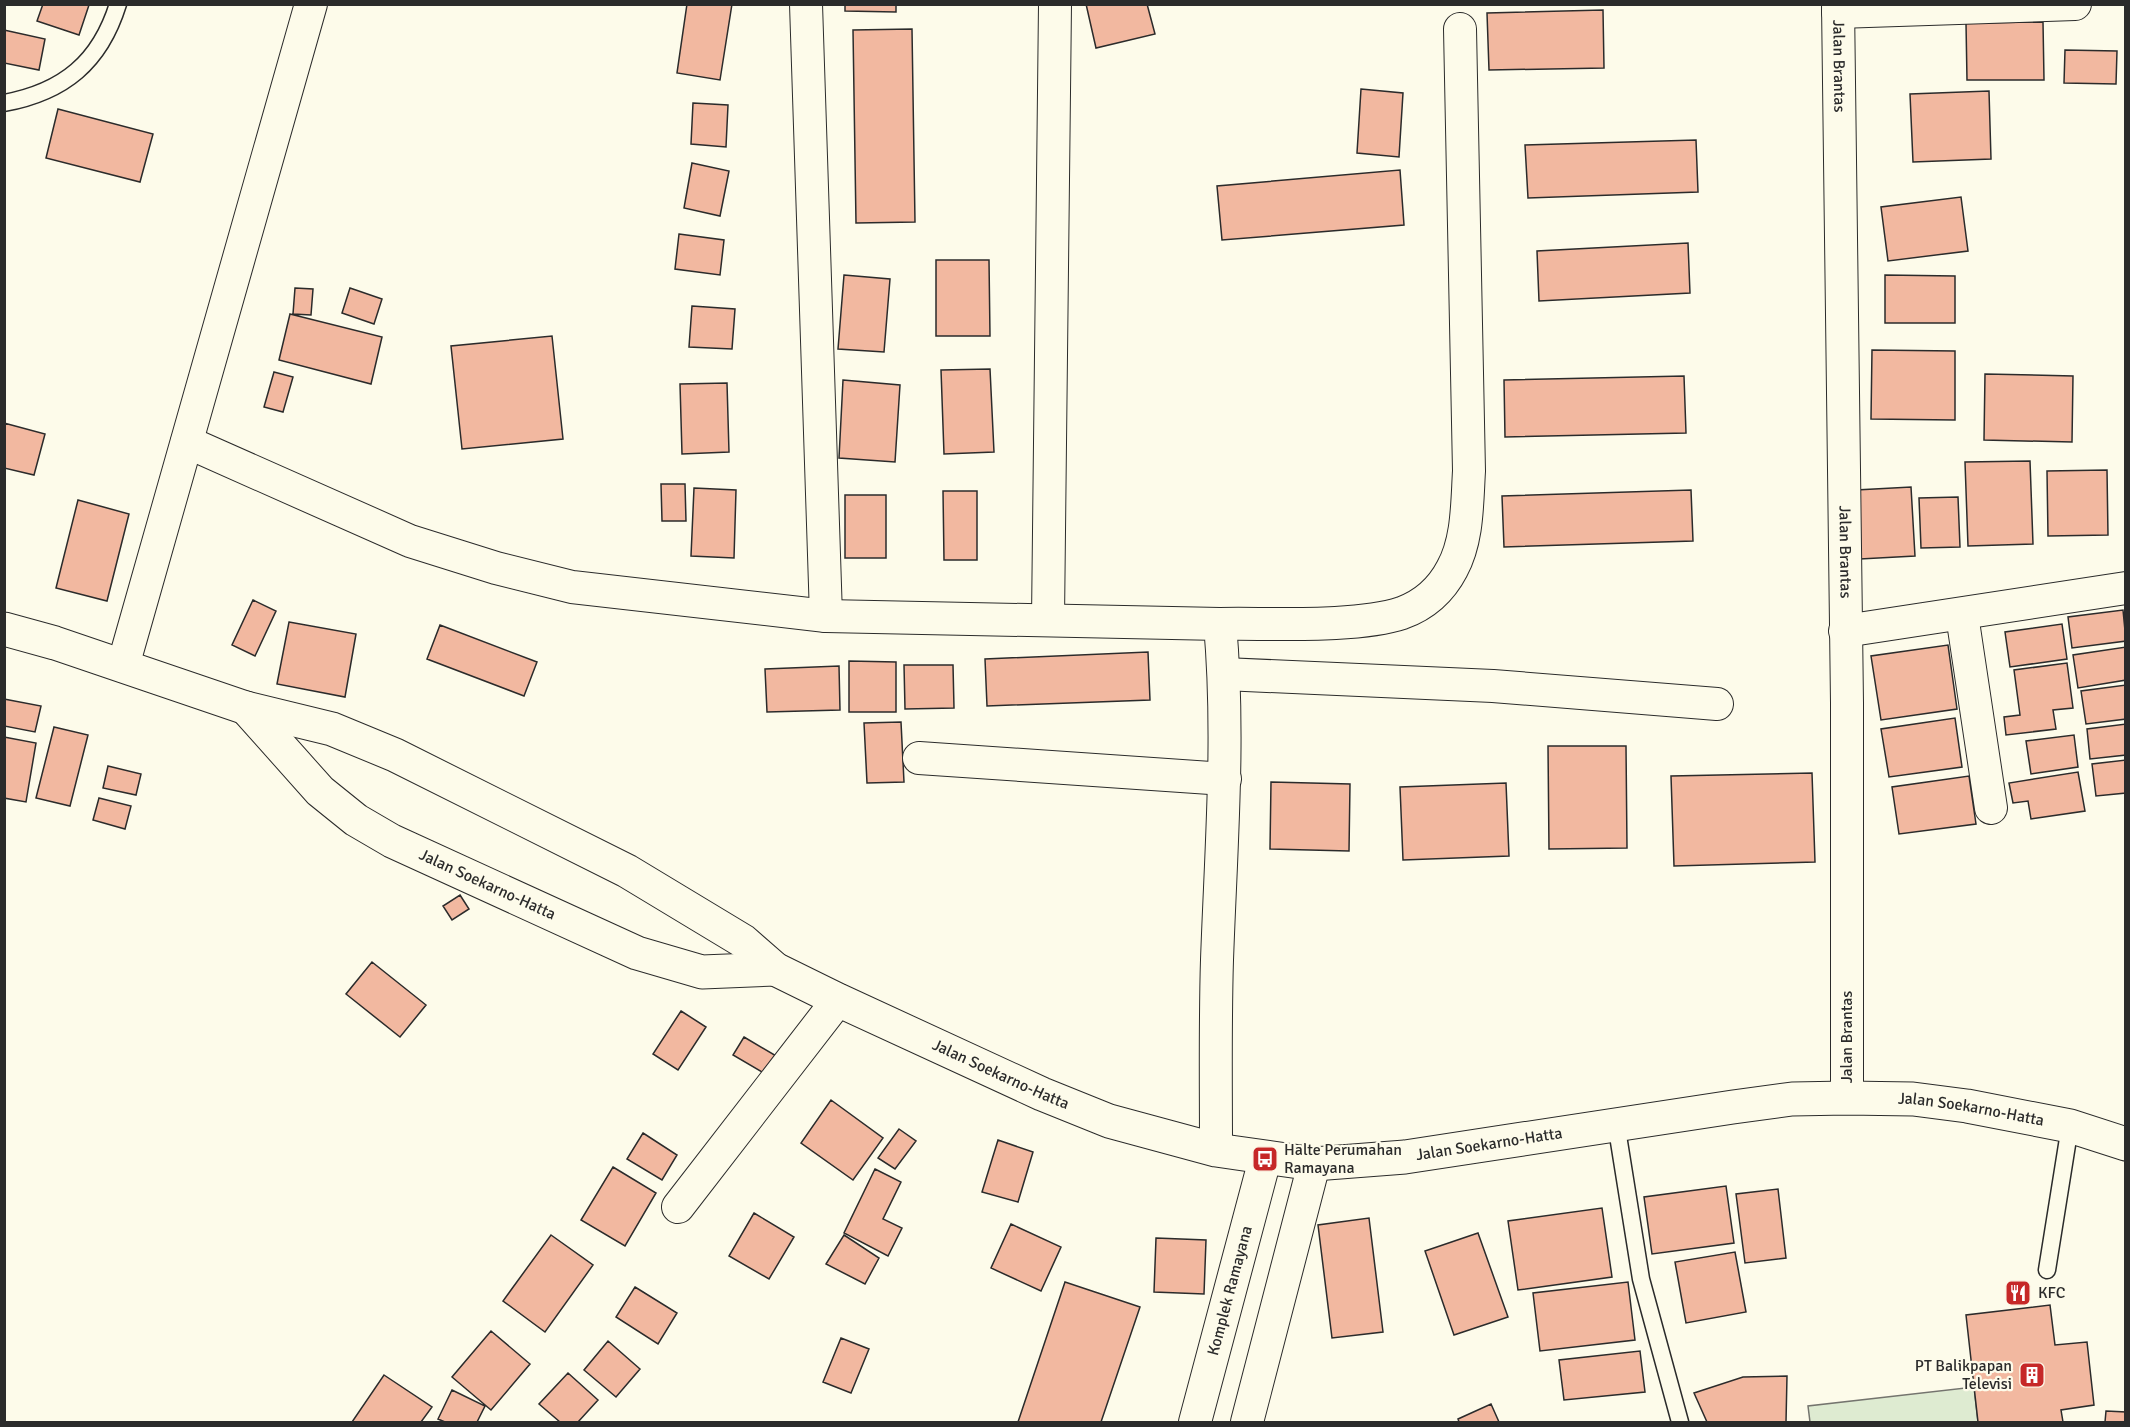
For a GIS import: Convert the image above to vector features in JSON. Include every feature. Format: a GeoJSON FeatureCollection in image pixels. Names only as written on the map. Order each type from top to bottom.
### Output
{"type":"FeatureCollection","features":[{"type":"Feature","properties":{"kind":"highway","name":"Jalan Soekarno-Hatta"},"geometry":{"type":"LineString","coordinates":[[4,629],[246,708],[332,729],[395,755],[627,871],[743,940],[776,969],[838,1000],[1109,1121],[1216,1150],[1314,1164],[1405,1157],[1616,1123],[1792,1099],[1847,1098],[1913,1099],[1956,1104],[2070,1126],[2126,1144]]}},
{"type":"Feature","properties":{"kind":"highway","name":"Jalan Soekarno-Hatta"},"geometry":{"type":"LineString","coordinates":[[246,708],[320,791],[356,820],[392,841],[626,948],[670,964],[702,972],[776,969]]}},
{"type":"Feature","properties":{"kind":"street"},"geometry":{"type":"LineString","coordinates":[[123,666],[311,4]]}},
{"type":"Feature","properties":{"kind":"street"},"geometry":{"type":"LineString","coordinates":[[806,4],[826,616]]}},
{"type":"Feature","properties":{"kind":"street"},"geometry":{"type":"LineString","coordinates":[[1048,619],[1055,4]]}},
{"type":"Feature","properties":{"kind":"street"},"geometry":{"type":"LineString","coordinates":[[1838,8],[2075,4]]}},
{"type":"Feature","properties":{"kind":"street","name":"Jalan Brantas"},"geometry":{"type":"LineString","coordinates":[[1838,8],[1845,631],[1847,1098]]}},
{"type":"Feature","properties":{"kind":"street"},"geometry":{"type":"LineString","coordinates":[[187,442],[410,541],[496,568],[572,587],[826,616],[1220,624],[1341,621],[1400,614],[1433,595],[1453,568],[1461,546],[1466,517],[1469,471],[1460,29]]}},
{"type":"Feature","properties":{"kind":"street"},"geometry":{"type":"LineString","coordinates":[[1845,631],[1962,615],[2126,588]]}},
{"type":"Feature","properties":{"kind":"street"},"geometry":{"type":"LineString","coordinates":[[1962,615],[1991,808]]}},
{"type":"Feature","properties":{"kind":"street"},"geometry":{"type":"LineString","coordinates":[[1216,1150],[1217,961],[1225,779],[1224,674],[1220,624]]}},
{"type":"Feature","properties":{"kind":"street"},"geometry":{"type":"LineString","coordinates":[[1224,674],[1493,686],[1717,704]]}},
{"type":"Feature","properties":{"kind":"street"},"geometry":{"type":"LineString","coordinates":[[919,758],[1225,779]]}},
{"type":"Feature","properties":{"kind":"street"},"geometry":{"type":"LineString","coordinates":[[678,1207],[838,1000]]}},
{"type":"Feature","properties":{"kind":"street","name":"Komplek Ramayana"},"geometry":{"type":"LineString","coordinates":[[1196,1422],[1265,1158]]}},
{"type":"Feature","properties":{"kind":"street"},"geometry":{"type":"LineString","coordinates":[[1247,1422],[1314,1164]]}},
{"type":"Feature","properties":{"kind":"lane"},"geometry":{"type":"LineString","coordinates":[[4,103],[40,94],[80,69],[109,33],[118,4]]}},
{"type":"Feature","properties":{"kind":"lane"},"geometry":{"type":"LineString","coordinates":[[1616,1123],[1641,1279],[1680,1422]]}},
{"type":"Feature","properties":{"kind":"lane"},"geometry":{"type":"LineString","coordinates":[[2047,1270],[2070,1126]]}},
{"type":"Feature","properties":{"kind":"green space"},"geometry":{"type":"Polygon","coordinates":[[[1974,1387],[1978,1422],[1810,1422],[1808,1406],[1974,1387]]]}},
{"type":"Feature","properties":{"kind":"building"},"geometry":{"type":"Polygon","coordinates":[[[43,4],[89,5],[79,35],[37,21],[43,4]]]}},
{"type":"Feature","properties":{"kind":"building"},"geometry":{"type":"Polygon","coordinates":[[[687,4],[732,4],[720,80],[677,73],[687,4]]]}},
{"type":"Feature","properties":{"kind":"building"},"geometry":{"type":"Polygon","coordinates":[[[845,4],[896,4],[896,12],[845,11],[845,4]]]}},
{"type":"Feature","properties":{"kind":"building"},"geometry":{"type":"Polygon","coordinates":[[[1086,4],[1147,4],[1155,34],[1096,48],[1086,4]]]}},
{"type":"Feature","properties":{"kind":"building"},"geometry":{"type":"Polygon","coordinates":[[[1603,10],[1604,68],[1489,70],[1487,13],[1603,10]]]}},
{"type":"Feature","properties":{"kind":"building"},"geometry":{"type":"Polygon","coordinates":[[[2043,22],[2044,80],[1967,80],[1966,23],[2043,22]]]}},
{"type":"Feature","properties":{"kind":"building"},"geometry":{"type":"Polygon","coordinates":[[[912,29],[915,222],[856,223],[853,30],[912,29]]]}},
{"type":"Feature","properties":{"kind":"building"},"geometry":{"type":"Polygon","coordinates":[[[4,30],[45,39],[39,70],[4,63],[4,30]]]}},
{"type":"Feature","properties":{"kind":"building"},"geometry":{"type":"Polygon","coordinates":[[[2065,50],[2117,51],[2116,84],[2064,83],[2065,50]]]}},
{"type":"Feature","properties":{"kind":"building"},"geometry":{"type":"Polygon","coordinates":[[[1361,89],[1403,93],[1399,157],[1357,153],[1361,89]]]}},
{"type":"Feature","properties":{"kind":"building"},"geometry":{"type":"Polygon","coordinates":[[[1989,91],[1991,159],[1913,162],[1910,94],[1989,91]]]}},
{"type":"Feature","properties":{"kind":"building"},"geometry":{"type":"Polygon","coordinates":[[[693,103],[728,105],[726,147],[691,144],[693,103]]]}},
{"type":"Feature","properties":{"kind":"building"},"geometry":{"type":"Polygon","coordinates":[[[58,109],[153,134],[140,182],[46,158],[58,109]]]}},
{"type":"Feature","properties":{"kind":"building"},"geometry":{"type":"Polygon","coordinates":[[[1696,140],[1698,192],[1528,198],[1525,145],[1696,140]]]}},
{"type":"Feature","properties":{"kind":"building"},"geometry":{"type":"Polygon","coordinates":[[[692,163],[729,171],[720,216],[684,208],[692,163]]]}},
{"type":"Feature","properties":{"kind":"building"},"geometry":{"type":"Polygon","coordinates":[[[1400,170],[1404,225],[1222,240],[1217,186],[1400,170]]]}},
{"type":"Feature","properties":{"kind":"building"},"geometry":{"type":"Polygon","coordinates":[[[1961,197],[1968,251],[1888,261],[1881,207],[1961,197]]]}},
{"type":"Feature","properties":{"kind":"building"},"geometry":{"type":"Polygon","coordinates":[[[679,234],[724,240],[720,275],[675,269],[679,234]]]}},
{"type":"Feature","properties":{"kind":"building"},"geometry":{"type":"Polygon","coordinates":[[[1688,243],[1690,293],[1539,301],[1537,251],[1688,243]]]}},
{"type":"Feature","properties":{"kind":"building"},"geometry":{"type":"Polygon","coordinates":[[[936,260],[989,260],[990,336],[936,336],[936,260]]]}},
{"type":"Feature","properties":{"kind":"building"},"geometry":{"type":"Polygon","coordinates":[[[844,275],[890,279],[884,352],[838,349],[844,275]]]}},
{"type":"Feature","properties":{"kind":"building"},"geometry":{"type":"Polygon","coordinates":[[[1885,275],[1955,276],[1955,323],[1885,323],[1885,275]]]}},
{"type":"Feature","properties":{"kind":"building"},"geometry":{"type":"Polygon","coordinates":[[[295,288],[313,289],[311,315],[293,314],[295,288]]]}},
{"type":"Feature","properties":{"kind":"building"},"geometry":{"type":"Polygon","coordinates":[[[350,288],[382,299],[374,324],[342,313],[350,288]]]}},
{"type":"Feature","properties":{"kind":"building"},"geometry":{"type":"Polygon","coordinates":[[[692,306],[735,309],[732,349],[689,347],[692,306]]]}},
{"type":"Feature","properties":{"kind":"building"},"geometry":{"type":"Polygon","coordinates":[[[290,314],[382,337],[371,384],[279,360],[290,314]]]}},
{"type":"Feature","properties":{"kind":"building"},"geometry":{"type":"Polygon","coordinates":[[[552,336],[563,439],[462,449],[451,346],[552,336]]]}},
{"type":"Feature","properties":{"kind":"building"},"geometry":{"type":"Polygon","coordinates":[[[1872,350],[1955,351],[1955,420],[1871,419],[1872,350]]]}},
{"type":"Feature","properties":{"kind":"building"},"geometry":{"type":"Polygon","coordinates":[[[990,369],[994,452],[944,454],[941,370],[990,369]]]}},
{"type":"Feature","properties":{"kind":"building"},"geometry":{"type":"Polygon","coordinates":[[[274,372],[293,377],[283,412],[264,407],[274,372]]]}},
{"type":"Feature","properties":{"kind":"building"},"geometry":{"type":"Polygon","coordinates":[[[1985,374],[2073,376],[2072,442],[1984,440],[1985,374]]]}},
{"type":"Feature","properties":{"kind":"building"},"geometry":{"type":"Polygon","coordinates":[[[1684,376],[1686,433],[1505,437],[1504,380],[1684,376]]]}},
{"type":"Feature","properties":{"kind":"building"},"geometry":{"type":"Polygon","coordinates":[[[843,380],[900,385],[895,462],[839,458],[843,380]]]}},
{"type":"Feature","properties":{"kind":"building"},"geometry":{"type":"Polygon","coordinates":[[[727,383],[729,452],[682,454],[680,384],[727,383]]]}},
{"type":"Feature","properties":{"kind":"building"},"geometry":{"type":"Polygon","coordinates":[[[4,423],[45,434],[34,475],[4,468],[4,423]]]}},
{"type":"Feature","properties":{"kind":"building"},"geometry":{"type":"Polygon","coordinates":[[[2030,461],[2033,544],[1968,546],[1965,462],[2030,461]]]}},
{"type":"Feature","properties":{"kind":"building"},"geometry":{"type":"Polygon","coordinates":[[[2107,470],[2108,535],[2048,536],[2047,471],[2107,470]]]}},
{"type":"Feature","properties":{"kind":"building"},"geometry":{"type":"Polygon","coordinates":[[[661,484],[685,484],[686,521],[662,521],[661,484]]]}},
{"type":"Feature","properties":{"kind":"building"},"geometry":{"type":"Polygon","coordinates":[[[1911,487],[1915,556],[1860,559],[1856,490],[1911,487]]]}},
{"type":"Feature","properties":{"kind":"building"},"geometry":{"type":"Polygon","coordinates":[[[694,488],[736,490],[734,558],[691,556],[694,488]]]}},
{"type":"Feature","properties":{"kind":"building"},"geometry":{"type":"Polygon","coordinates":[[[1691,490],[1693,541],[1504,547],[1502,496],[1691,490]]]}},
{"type":"Feature","properties":{"kind":"building"},"geometry":{"type":"Polygon","coordinates":[[[943,491],[977,491],[977,560],[944,560],[943,491]]]}},
{"type":"Feature","properties":{"kind":"building"},"geometry":{"type":"Polygon","coordinates":[[[845,495],[886,495],[886,558],[845,558],[845,495]]]}},
{"type":"Feature","properties":{"kind":"building"},"geometry":{"type":"Polygon","coordinates":[[[1958,497],[1960,547],[1921,548],[1919,498],[1958,497]]]}},
{"type":"Feature","properties":{"kind":"building"},"geometry":{"type":"Polygon","coordinates":[[[78,500],[129,514],[107,601],[56,588],[78,500]]]}},
{"type":"Feature","properties":{"kind":"building"},"geometry":{"type":"Polygon","coordinates":[[[253,600],[276,611],[255,656],[232,645],[253,600]]]}},
{"type":"Feature","properties":{"kind":"building"},"geometry":{"type":"Polygon","coordinates":[[[2123,610],[2126,641],[2072,648],[2068,617],[2123,610]]]}},
{"type":"Feature","properties":{"kind":"building"},"geometry":{"type":"Polygon","coordinates":[[[289,622],[356,634],[345,697],[277,684],[289,622]]]}},
{"type":"Feature","properties":{"kind":"building"},"geometry":{"type":"Polygon","coordinates":[[[2062,624],[2067,659],[2010,667],[2005,632],[2062,624]]]}},
{"type":"Feature","properties":{"kind":"building"},"geometry":{"type":"Polygon","coordinates":[[[440,625],[537,662],[524,696],[427,659],[440,625]]]}},
{"type":"Feature","properties":{"kind":"building"},"geometry":{"type":"Polygon","coordinates":[[[1948,645],[1957,709],[1881,720],[1871,656],[1948,645]]]}},
{"type":"Feature","properties":{"kind":"building"},"geometry":{"type":"Polygon","coordinates":[[[2126,647],[2126,680],[2078,688],[2073,655],[2126,647]]]}},
{"type":"Feature","properties":{"kind":"building"},"geometry":{"type":"Polygon","coordinates":[[[1148,652],[1150,700],[987,706],[985,659],[1148,652]]]}},
{"type":"Feature","properties":{"kind":"building"},"geometry":{"type":"Polygon","coordinates":[[[849,661],[896,662],[896,712],[849,712],[849,661]]]}},
{"type":"Feature","properties":{"kind":"building"},"geometry":{"type":"Polygon","coordinates":[[[2067,663],[2073,708],[2053,710],[2056,729],[2006,735],[2004,717],[2020,715],[2014,670],[2067,663]]]}},
{"type":"Feature","properties":{"kind":"building"},"geometry":{"type":"Polygon","coordinates":[[[904,665],[953,665],[954,708],[905,709],[904,665]]]}},
{"type":"Feature","properties":{"kind":"building"},"geometry":{"type":"Polygon","coordinates":[[[839,666],[840,710],[767,712],[765,669],[839,666]]]}},
{"type":"Feature","properties":{"kind":"building"},"geometry":{"type":"Polygon","coordinates":[[[2126,685],[2126,719],[2086,724],[2081,691],[2126,685]]]}},
{"type":"Feature","properties":{"kind":"building"},"geometry":{"type":"Polygon","coordinates":[[[4,699],[41,706],[35,732],[4,726],[4,699]]]}},
{"type":"Feature","properties":{"kind":"building"},"geometry":{"type":"Polygon","coordinates":[[[1955,718],[1962,767],[1889,777],[1881,729],[1955,718]]]}},
{"type":"Feature","properties":{"kind":"building"},"geometry":{"type":"Polygon","coordinates":[[[901,722],[904,782],[867,783],[864,723],[901,722]]]}},
{"type":"Feature","properties":{"kind":"building"},"geometry":{"type":"Polygon","coordinates":[[[2126,724],[2126,755],[2090,759],[2087,729],[2126,724]]]}},
{"type":"Feature","properties":{"kind":"building"},"geometry":{"type":"Polygon","coordinates":[[[54,727],[88,735],[70,806],[36,798],[54,727]]]}},
{"type":"Feature","properties":{"kind":"building"},"geometry":{"type":"Polygon","coordinates":[[[2074,735],[2078,767],[2031,774],[2026,741],[2074,735]]]}},
{"type":"Feature","properties":{"kind":"building"},"geometry":{"type":"Polygon","coordinates":[[[4,737],[36,743],[26,802],[4,798],[4,737]]]}},
{"type":"Feature","properties":{"kind":"building"},"geometry":{"type":"Polygon","coordinates":[[[1548,746],[1626,746],[1627,848],[1549,849],[1548,746]]]}},
{"type":"Feature","properties":{"kind":"building"},"geometry":{"type":"Polygon","coordinates":[[[2126,760],[2126,793],[2096,796],[2092,764],[2126,760]]]}},
{"type":"Feature","properties":{"kind":"building"},"geometry":{"type":"Polygon","coordinates":[[[108,766],[141,774],[136,795],[103,788],[108,766]]]}},
{"type":"Feature","properties":{"kind":"building"},"geometry":{"type":"Polygon","coordinates":[[[2078,772],[2085,811],[2031,819],[2028,801],[2013,803],[2009,783],[2078,772]]]}},
{"type":"Feature","properties":{"kind":"building"},"geometry":{"type":"Polygon","coordinates":[[[1812,773],[1815,862],[1674,866],[1671,776],[1812,773]]]}},
{"type":"Feature","properties":{"kind":"building"},"geometry":{"type":"Polygon","coordinates":[[[1969,776],[1976,824],[1899,834],[1892,787],[1969,776]]]}},
{"type":"Feature","properties":{"kind":"building"},"geometry":{"type":"Polygon","coordinates":[[[1271,782],[1350,784],[1349,851],[1270,849],[1271,782]]]}},
{"type":"Feature","properties":{"kind":"building"},"geometry":{"type":"Polygon","coordinates":[[[1506,783],[1509,856],[1403,860],[1400,787],[1506,783]]]}},
{"type":"Feature","properties":{"kind":"building"},"geometry":{"type":"Polygon","coordinates":[[[99,798],[131,806],[125,829],[93,820],[99,798]]]}},
{"type":"Feature","properties":{"kind":"building"},"geometry":{"type":"Polygon","coordinates":[[[460,895],[469,909],[452,920],[443,906],[460,895]]]}},
{"type":"Feature","properties":{"kind":"building"},"geometry":{"type":"Polygon","coordinates":[[[372,962],[426,1005],[400,1037],[346,994],[372,962]]]}},
{"type":"Feature","properties":{"kind":"building"},"geometry":{"type":"Polygon","coordinates":[[[681,1011],[706,1027],[678,1070],[653,1054],[681,1011]]]}},
{"type":"Feature","properties":{"kind":"building"},"geometry":{"type":"Polygon","coordinates":[[[744,1037],[778,1057],[767,1075],[733,1055],[744,1037]]]}},
{"type":"Feature","properties":{"kind":"building"},"geometry":{"type":"Polygon","coordinates":[[[831,1100],[883,1138],[853,1180],[801,1143],[831,1100]]]}},
{"type":"Feature","properties":{"kind":"building"},"geometry":{"type":"Polygon","coordinates":[[[899,1129],[916,1141],[895,1169],[878,1158],[899,1129]]]}},
{"type":"Feature","properties":{"kind":"building"},"geometry":{"type":"Polygon","coordinates":[[[643,1133],[677,1155],[662,1180],[627,1159],[643,1133]]]}},
{"type":"Feature","properties":{"kind":"building"},"geometry":{"type":"Polygon","coordinates":[[[998,1140],[1033,1152],[1018,1202],[982,1192],[998,1140]]]}},
{"type":"Feature","properties":{"kind":"building"},"geometry":{"type":"Polygon","coordinates":[[[613,1167],[656,1193],[625,1246],[581,1220],[613,1167]]]}},
{"type":"Feature","properties":{"kind":"building"},"geometry":{"type":"Polygon","coordinates":[[[875,1169],[901,1182],[883,1219],[902,1228],[888,1256],[844,1233],[875,1169]]]}},
{"type":"Feature","properties":{"kind":"building"},"geometry":{"type":"Polygon","coordinates":[[[1726,1186],[1734,1243],[1652,1254],[1644,1197],[1726,1186]]]}},
{"type":"Feature","properties":{"kind":"building"},"geometry":{"type":"Polygon","coordinates":[[[1778,1189],[1786,1258],[1745,1263],[1736,1194],[1778,1189]]]}},
{"type":"Feature","properties":{"kind":"building"},"geometry":{"type":"Polygon","coordinates":[[[1602,1208],[1612,1277],[1518,1290],[1508,1221],[1602,1208]]]}},
{"type":"Feature","properties":{"kind":"building"},"geometry":{"type":"Polygon","coordinates":[[[754,1213],[794,1237],[769,1279],[729,1256],[754,1213]]]}},
{"type":"Feature","properties":{"kind":"building"},"geometry":{"type":"Polygon","coordinates":[[[1369,1218],[1383,1332],[1332,1338],[1318,1225],[1369,1218]]]}},
{"type":"Feature","properties":{"kind":"building"},"geometry":{"type":"Polygon","coordinates":[[[1011,1224],[1061,1247],[1041,1291],[991,1268],[1011,1224]]]}},
{"type":"Feature","properties":{"kind":"building"},"geometry":{"type":"Polygon","coordinates":[[[1478,1233],[1508,1317],[1454,1335],[1425,1251],[1478,1233]]]}},
{"type":"Feature","properties":{"kind":"building"},"geometry":{"type":"Polygon","coordinates":[[[551,1235],[593,1265],[545,1332],[503,1301],[551,1235]]]}},
{"type":"Feature","properties":{"kind":"building"},"geometry":{"type":"Polygon","coordinates":[[[844,1235],[879,1258],[865,1284],[826,1264],[844,1235]]]}},
{"type":"Feature","properties":{"kind":"building"},"geometry":{"type":"Polygon","coordinates":[[[1156,1238],[1206,1240],[1204,1294],[1154,1292],[1156,1238]]]}},
{"type":"Feature","properties":{"kind":"building"},"geometry":{"type":"Polygon","coordinates":[[[1735,1252],[1746,1312],[1686,1323],[1675,1262],[1735,1252]]]}},
{"type":"Feature","properties":{"kind":"building"},"geometry":{"type":"Polygon","coordinates":[[[1065,1282],[1140,1307],[1101,1422],[1018,1422],[1065,1282]]]}},
{"type":"Feature","properties":{"kind":"building"},"geometry":{"type":"Polygon","coordinates":[[[1628,1282],[1635,1340],[1540,1351],[1533,1293],[1628,1282]]]}},
{"type":"Feature","properties":{"kind":"building"},"geometry":{"type":"Polygon","coordinates":[[[635,1287],[677,1313],[658,1344],[616,1317],[635,1287]]]}},
{"type":"Feature","properties":{"kind":"building","name":"PT Balikpapan Televisi"},"geometry":{"type":"Polygon","coordinates":[[[2050,1305],[2055,1345],[2087,1342],[2094,1405],[2061,1410],[2063,1422],[1978,1422],[1966,1315],[2050,1305]]]}},
{"type":"Feature","properties":{"kind":"building"},"geometry":{"type":"Polygon","coordinates":[[[491,1331],[530,1364],[491,1410],[452,1377],[491,1331]]]}},
{"type":"Feature","properties":{"kind":"building"},"geometry":{"type":"Polygon","coordinates":[[[841,1338],[869,1349],[851,1393],[823,1382],[841,1338]]]}},
{"type":"Feature","properties":{"kind":"building"},"geometry":{"type":"Polygon","coordinates":[[[608,1341],[640,1369],[616,1397],[584,1370],[608,1341]]]}},
{"type":"Feature","properties":{"kind":"building"},"geometry":{"type":"Polygon","coordinates":[[[1640,1351],[1645,1392],[1564,1400],[1559,1360],[1640,1351]]]}},
{"type":"Feature","properties":{"kind":"building"},"geometry":{"type":"Polygon","coordinates":[[[568,1373],[598,1400],[578,1422],[560,1422],[539,1404],[568,1373]]]}},
{"type":"Feature","properties":{"kind":"building"},"geometry":{"type":"Polygon","coordinates":[[[384,1375],[432,1407],[421,1422],[352,1422],[384,1375]]]}},
{"type":"Feature","properties":{"kind":"building"},"geometry":{"type":"Polygon","coordinates":[[[1787,1376],[1786,1422],[1707,1422],[1694,1393],[1743,1377],[1787,1376]]]}},
{"type":"Feature","properties":{"kind":"building"},"geometry":{"type":"Polygon","coordinates":[[[452,1390],[485,1406],[477,1422],[445,1422],[438,1419],[452,1390]]]}},
{"type":"Feature","properties":{"kind":"building"},"geometry":{"type":"Polygon","coordinates":[[[1491,1404],[1499,1422],[1459,1422],[1458,1419],[1491,1404]]]}},
{"type":"Feature","properties":{"kind":"building"},"geometry":{"type":"Polygon","coordinates":[[[2106,1411],[2126,1412],[2126,1422],[2105,1422],[2106,1411]]]}},
{"type":"Feature","properties":{"kind":"place","name":"Halte Perumahan Ramayana"},"geometry":{"type":"Point","coordinates":[1265,1159]}},
{"type":"Feature","properties":{"kind":"place","name":"KFC"},"geometry":{"type":"Point","coordinates":[2018,1293]}},
{"type":"Feature","properties":{"kind":"place","name":"PT Balikpapan Televisi"},"geometry":{"type":"Point","coordinates":[2032,1375]}}]}
